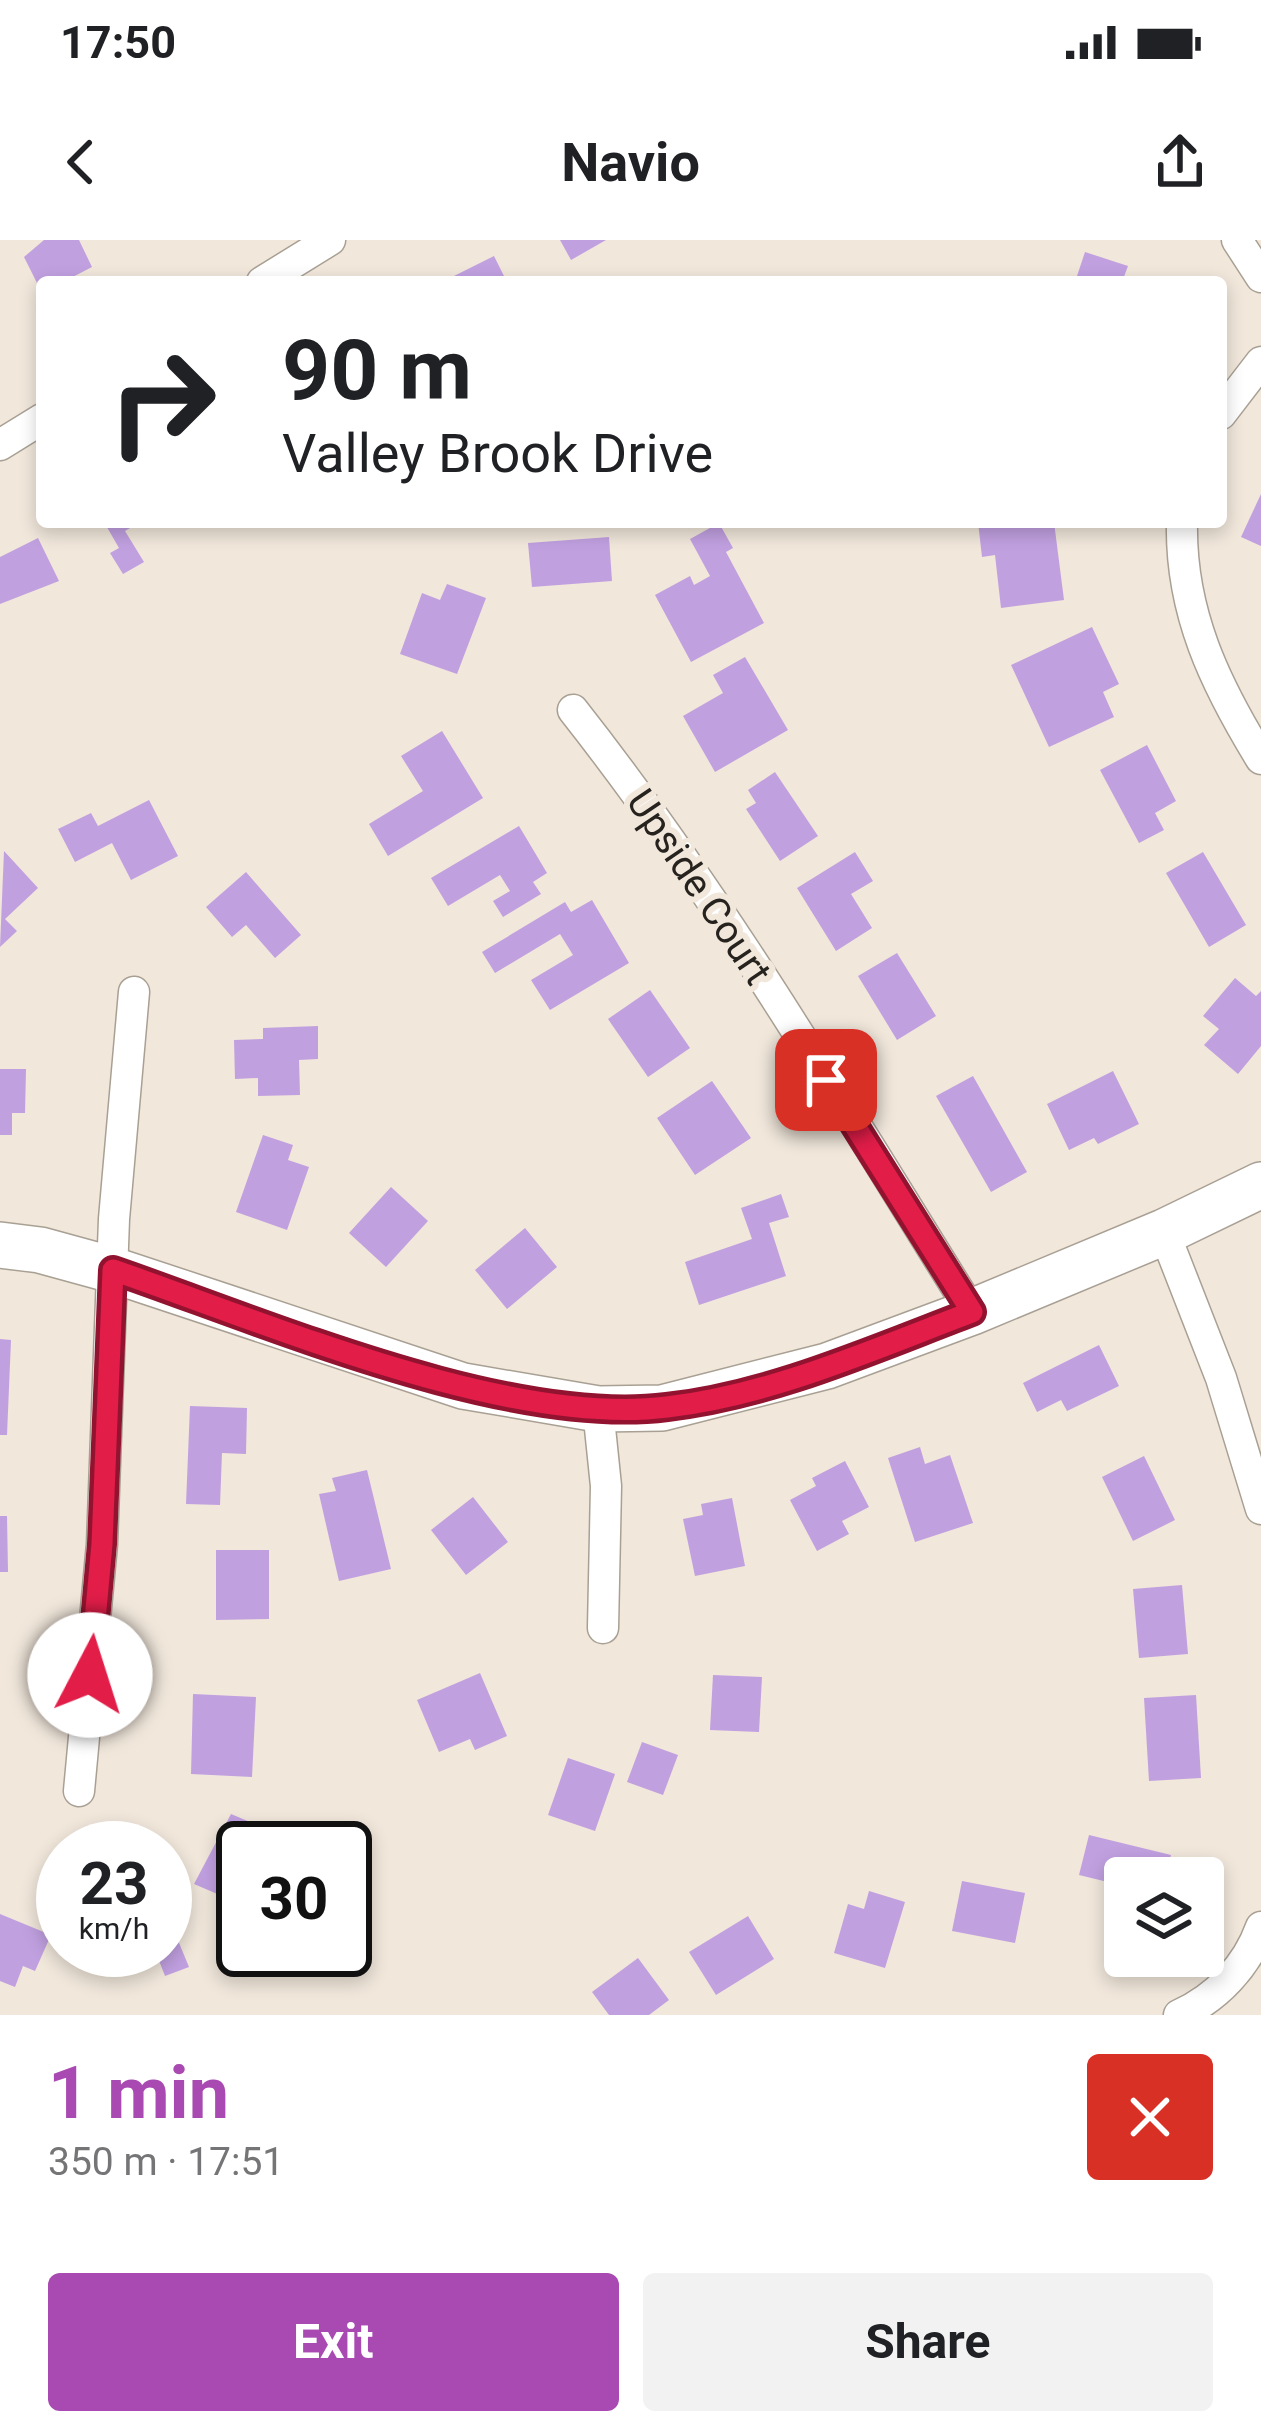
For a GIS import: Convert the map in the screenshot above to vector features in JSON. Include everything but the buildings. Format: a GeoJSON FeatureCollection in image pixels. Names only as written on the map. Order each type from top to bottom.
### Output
{"type":"FeatureCollection","features":[{"type":"Feature","properties":{"kind":"street"},"geometry":{"type":"LineString","coordinates":[[272,276],[330,240]]}},
{"type":"Feature","properties":{"kind":"street"},"geometry":{"type":"LineString","coordinates":[[1237,240],[1261,277]]}},
{"type":"Feature","properties":{"kind":"street"},"geometry":{"type":"LineString","coordinates":[[1227,406],[1261,362]]}},
{"type":"Feature","properties":{"kind":"street"},"geometry":{"type":"LineString","coordinates":[[0,445],[36,422]]}},
{"type":"Feature","properties":{"kind":"street"},"geometry":{"type":"LineString","coordinates":[[1182,528],[1193,624],[1261,759]]}},
{"type":"Feature","properties":{"kind":"street","name":"Upside Court"},"geometry":{"type":"LineString","coordinates":[[573,710],[622,772],[801,1040],[972,1312]]}},
{"type":"Feature","properties":{"kind":"street"},"geometry":{"type":"LineString","coordinates":[[79,1790],[102,1544],[113,1270],[134,992]]}},
{"type":"Feature","properties":{"kind":"street"},"geometry":{"type":"LineString","coordinates":[[0,1246],[40,1250],[113,1270],[463,1386],[598,1409],[703,1402],[827,1366],[1164,1232],[1261,1185]]}},
{"type":"Feature","properties":{"kind":"street"},"geometry":{"type":"LineString","coordinates":[[1164,1232],[1221,1378],[1261,1509]]}},
{"type":"Feature","properties":{"kind":"street"},"geometry":{"type":"LineString","coordinates":[[598,1409],[606,1486],[604,1628]]}},
{"type":"Feature","properties":{"kind":"street"},"geometry":{"type":"LineString","coordinates":[[1179,2015],[1215,1993],[1240,1966],[1261,1927]]}},
{"type":"Feature","properties":{"kind":"route"},"geometry":{"type":"LineString","coordinates":[[90,1675],[102,1544],[113,1270],[463,1386],[598,1409],[703,1402],[827,1366],[972,1312],[826,1080]]}}]}
